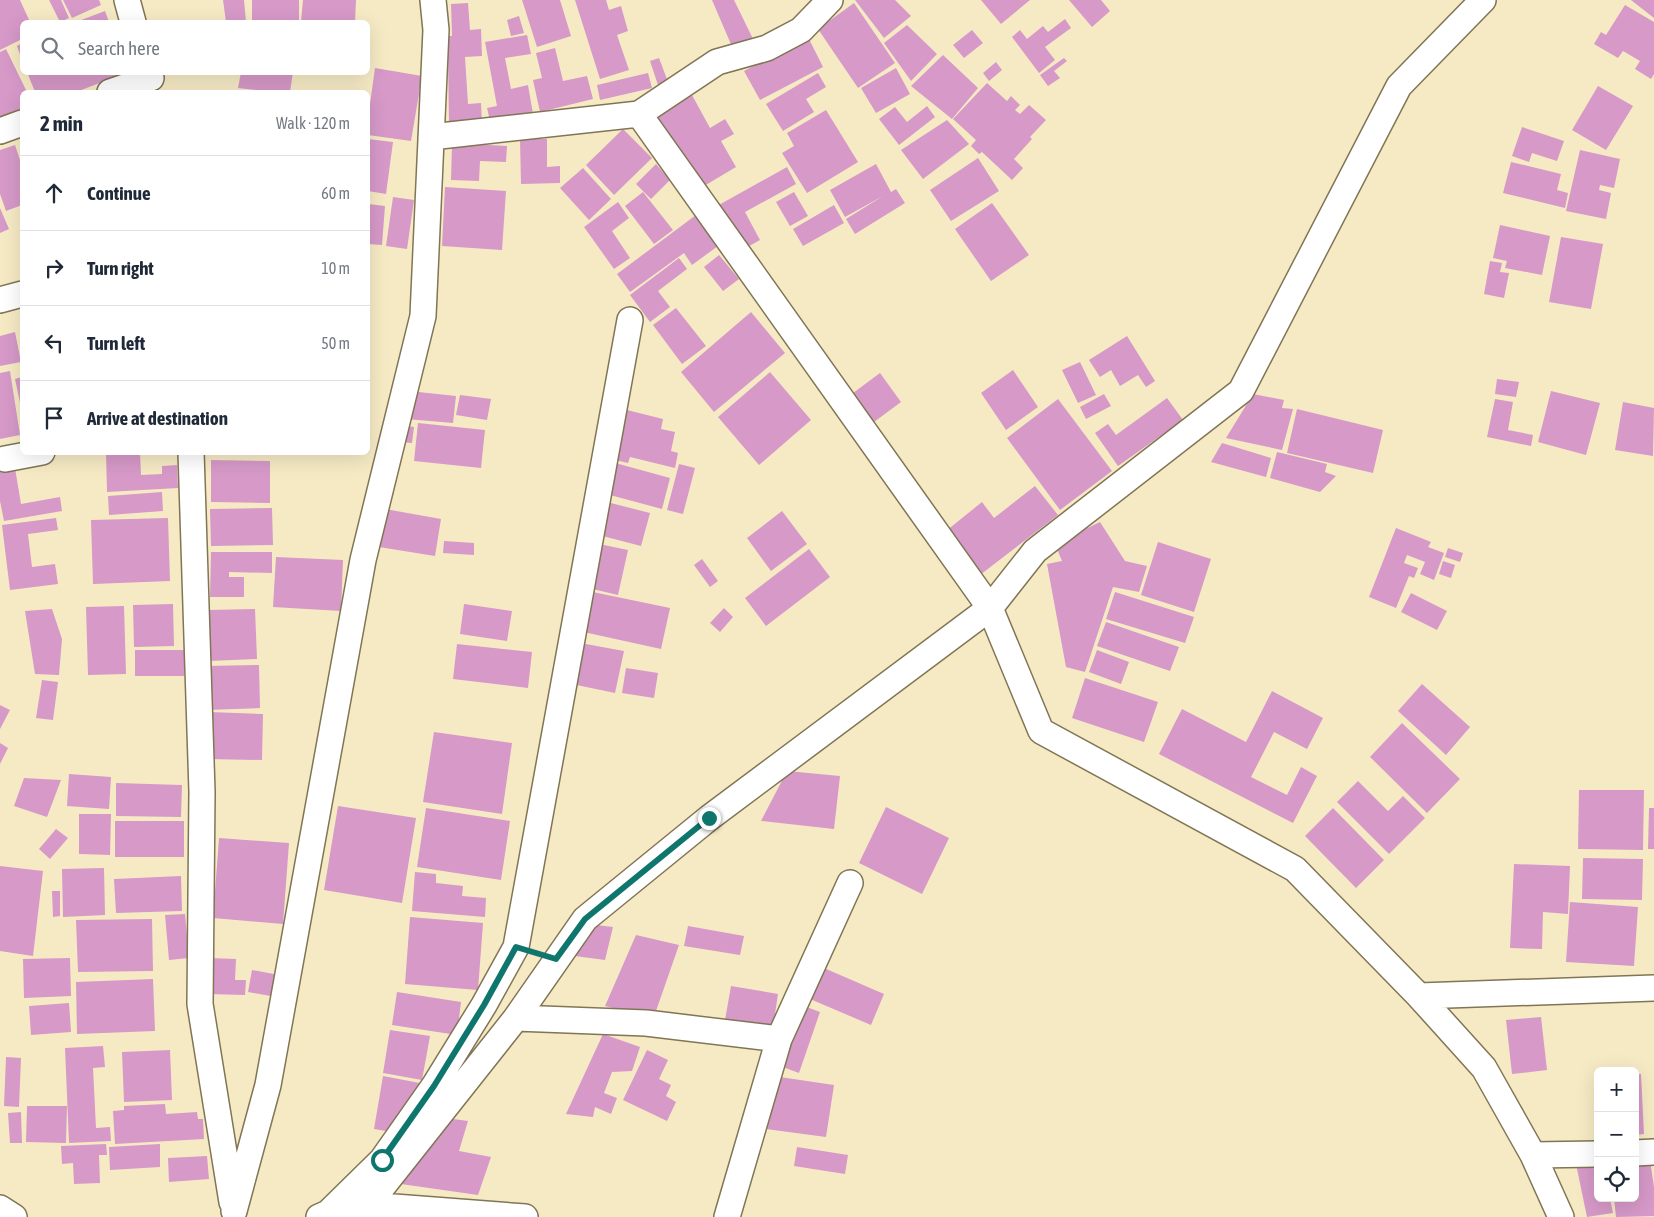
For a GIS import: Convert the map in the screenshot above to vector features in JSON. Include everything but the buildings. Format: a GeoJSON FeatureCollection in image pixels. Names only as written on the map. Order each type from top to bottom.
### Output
{"type":"FeatureCollection","features":[{"type":"Feature","properties":{"kind":"street"},"geometry":{"type":"LineString","coordinates":[[127,0],[133,20]]}},
{"type":"Feature","properties":{"kind":"street"},"geometry":{"type":"LineString","coordinates":[[234,1214],[268,1085],[363,560],[423,316],[436,30],[433,0]]}},
{"type":"Feature","properties":{"kind":"street"},"geometry":{"type":"LineString","coordinates":[[431,138],[639,114],[717,62],[766,48],[801,30],[830,0]]}},
{"type":"Feature","properties":{"kind":"street"},"geometry":{"type":"LineString","coordinates":[[359,1211],[516,1018],[585,919],[709,818],[990,608],[1035,551],[1242,391],[1399,86],[1483,0]]}},
{"type":"Feature","properties":{"kind":"street"},"geometry":{"type":"LineString","coordinates":[[117,90],[151,81]]}},
{"type":"Feature","properties":{"kind":"street"},"geometry":{"type":"LineString","coordinates":[[639,114],[990,608],[1041,731],[1295,869],[1419,996],[1484,1068],[1533,1156],[1561,1217]]}},
{"type":"Feature","properties":{"kind":"street"},"geometry":{"type":"LineString","coordinates":[[0,131],[20,124]]}},
{"type":"Feature","properties":{"kind":"street"},"geometry":{"type":"LineString","coordinates":[[0,300],[20,295]]}},
{"type":"Feature","properties":{"kind":"street"},"geometry":{"type":"LineString","coordinates":[[319,1217],[328,1213],[382,1160],[434,1086],[484,1005],[516,947],[630,320]]}},
{"type":"Feature","properties":{"kind":"street"},"geometry":{"type":"LineString","coordinates":[[5,459],[26,455]]}},
{"type":"Feature","properties":{"kind":"street"},"geometry":{"type":"LineString","coordinates":[[191,455],[202,792],[200,1004],[234,1214]]}},
{"type":"Feature","properties":{"kind":"street"},"geometry":{"type":"LineString","coordinates":[[727,1217],[779,1038],[850,883]]}},
{"type":"Feature","properties":{"kind":"street"},"geometry":{"type":"LineString","coordinates":[[516,947],[556,959]]}},
{"type":"Feature","properties":{"kind":"street"},"geometry":{"type":"LineString","coordinates":[[1419,996],[1654,988]]}},
{"type":"Feature","properties":{"kind":"street"},"geometry":{"type":"LineString","coordinates":[[516,1018],[646,1023],[779,1038]]}},
{"type":"Feature","properties":{"kind":"street"},"geometry":{"type":"LineString","coordinates":[[1639,1153],[1654,1152]]}},
{"type":"Feature","properties":{"kind":"street"},"geometry":{"type":"LineString","coordinates":[[1533,1156],[1594,1154]]}},
{"type":"Feature","properties":{"kind":"street"},"geometry":{"type":"LineString","coordinates":[[0,1208],[14,1217]]}},
{"type":"Feature","properties":{"kind":"street"},"geometry":{"type":"LineString","coordinates":[[359,1211],[525,1217]]}},
{"type":"Feature","properties":{"kind":"route"},"geometry":{"type":"LineString","coordinates":[[382,1160],[434,1086],[484,1005],[516,947],[556,959],[585,919],[709,818]]}}]}
